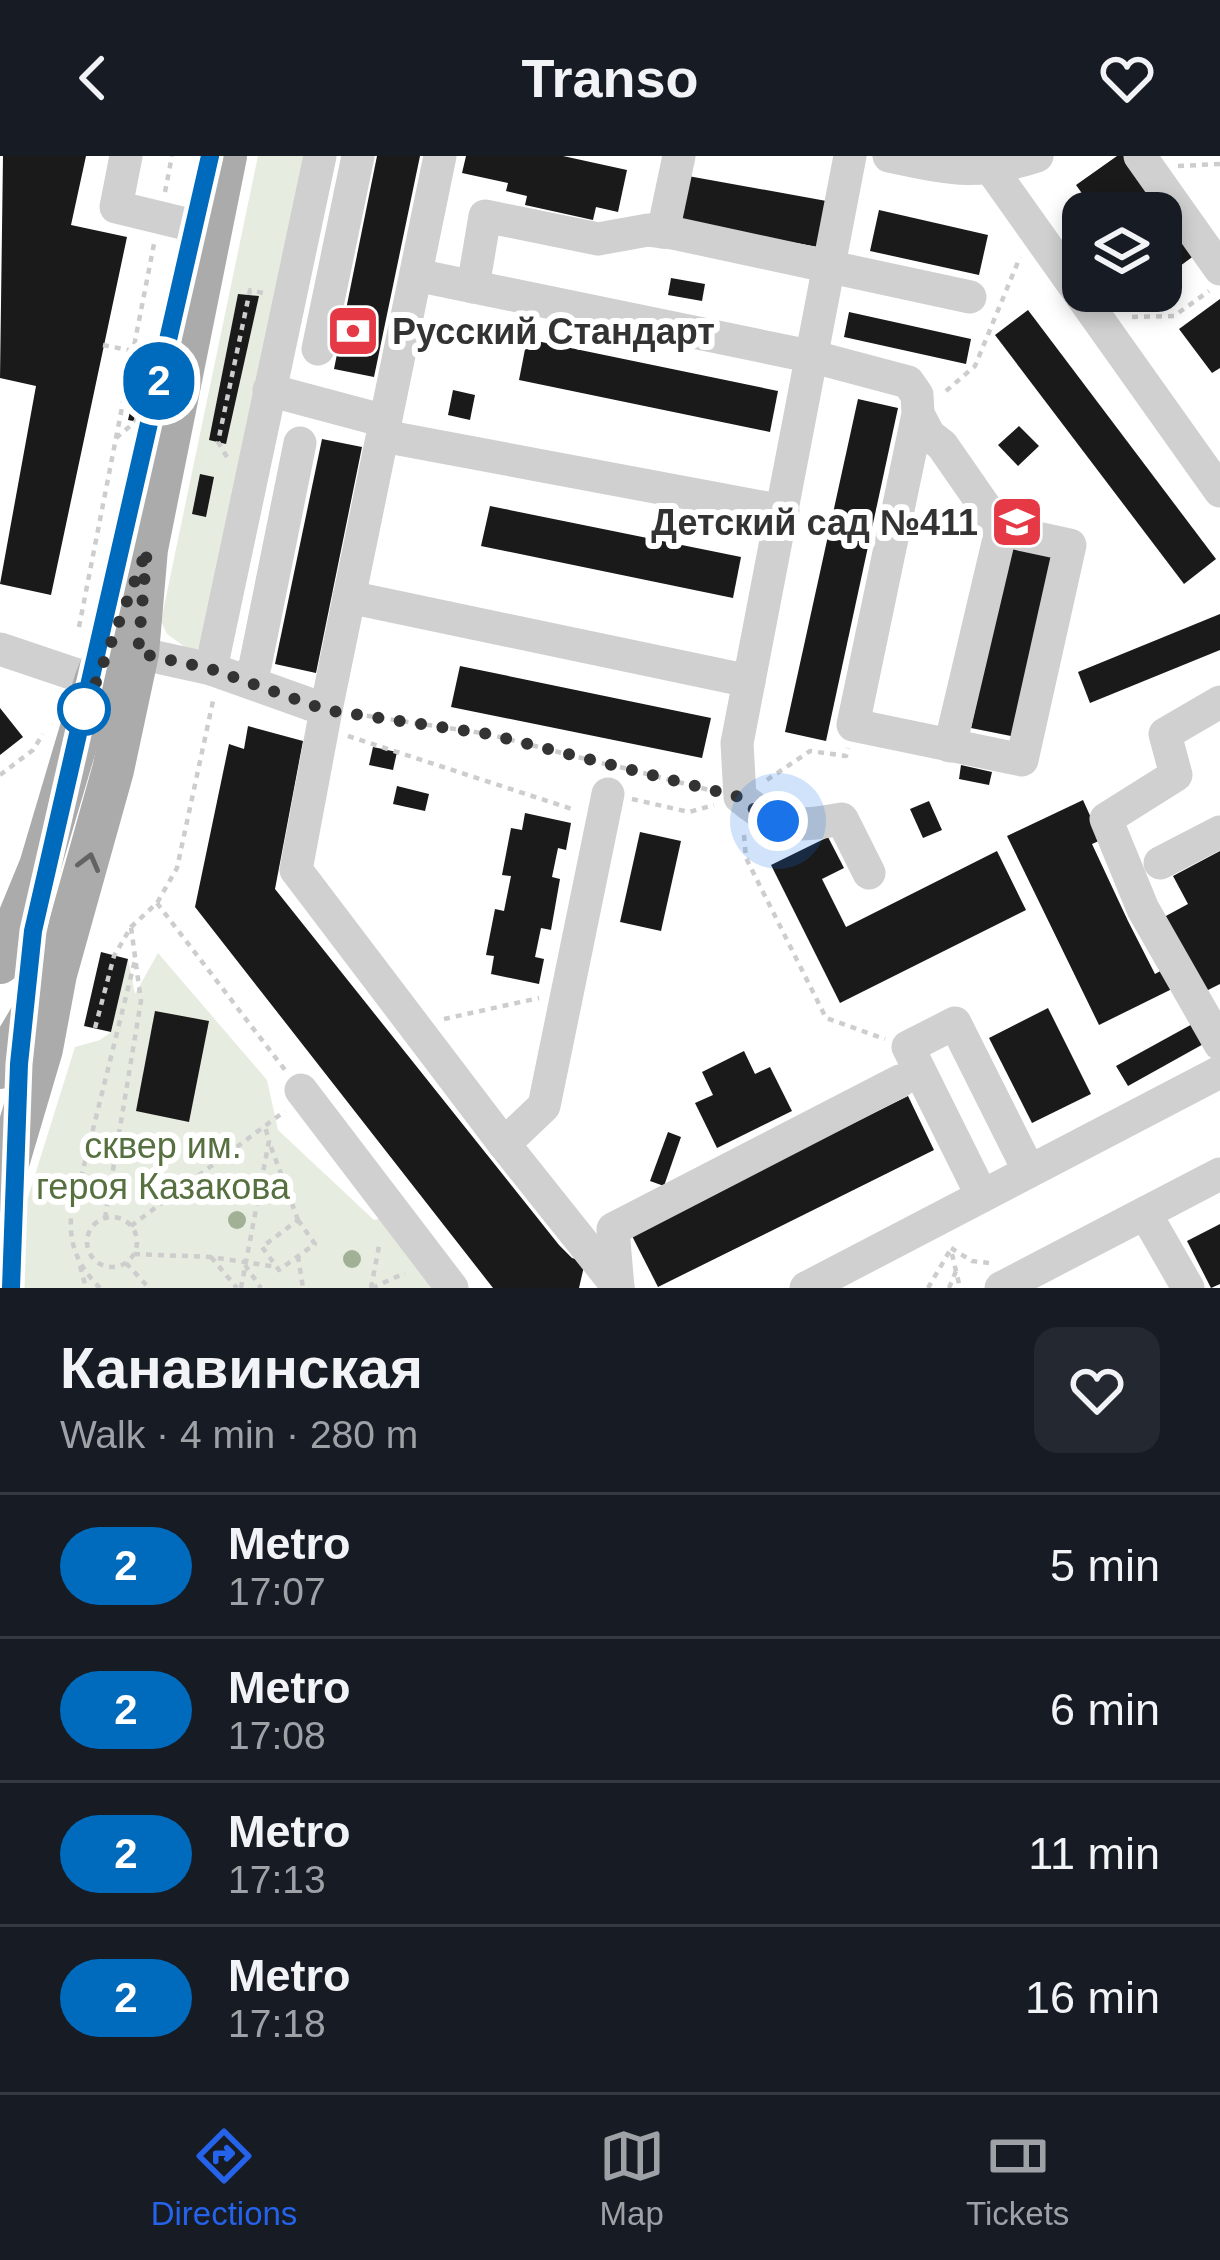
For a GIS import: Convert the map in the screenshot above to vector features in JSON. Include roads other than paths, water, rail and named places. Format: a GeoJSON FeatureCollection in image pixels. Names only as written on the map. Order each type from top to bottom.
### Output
{"type":"FeatureCollection","features":[{"type":"Feature","properties":{"kind":"main road"},"geometry":{"type":"LineString","coordinates":[[0,1191],[42,1049],[56,974],[113,770],[138,653],[147,549],[226,156]]}},
{"type":"Feature","properties":{"kind":"main road"},"geometry":{"type":"LineString","coordinates":[[0,963],[40,866],[81,678],[147,549]]}},
{"type":"Feature","properties":{"kind":"main road"},"geometry":{"type":"LineString","coordinates":[[0,1068],[56,974]]}},
{"type":"Feature","properties":{"kind":"street"},"geometry":{"type":"LineString","coordinates":[[126,156],[116,207],[211,230]]}},
{"type":"Feature","properties":{"kind":"street"},"geometry":{"type":"LineString","coordinates":[[225,674],[269,390],[320,156]]}},
{"type":"Feature","properties":{"kind":"street"},"geometry":{"type":"LineString","coordinates":[[318,350],[358,156]]}},
{"type":"Feature","properties":{"kind":"street"},"geometry":{"type":"LineString","coordinates":[[440,156],[296,870],[618,1288]]}},
{"type":"Feature","properties":{"kind":"street"},"geometry":{"type":"LineString","coordinates":[[663,232],[679,156]]}},
{"type":"Feature","properties":{"kind":"street"},"geometry":{"type":"LineString","coordinates":[[850,156],[737,742],[740,797],[764,818],[798,827],[842,819],[869,873]]}},
{"type":"Feature","properties":{"kind":"street"},"geometry":{"type":"LineString","coordinates":[[889,156],[952,169],[992,170],[1037,156]]}},
{"type":"Feature","properties":{"kind":"street"},"geometry":{"type":"LineString","coordinates":[[1144,162],[1220,269]]}},
{"type":"Feature","properties":{"kind":"street"},"geometry":{"type":"LineString","coordinates":[[992,170],[1220,491]]}},
{"type":"Feature","properties":{"kind":"street"},"geometry":{"type":"LineString","coordinates":[[473,287],[485,216],[598,239],[663,232],[970,297]]}},
{"type":"Feature","properties":{"kind":"street"},"geometry":{"type":"LineString","coordinates":[[416,275],[902,378],[917,395],[918,414],[854,725],[1022,760],[1070,545],[1000,530],[918,414]]}},
{"type":"Feature","properties":{"kind":"street"},"geometry":{"type":"LineString","coordinates":[[269,390],[384,429],[783,511]]}},
{"type":"Feature","properties":{"kind":"street"},"geometry":{"type":"LineString","coordinates":[[225,674],[255,666],[300,443]]}},
{"type":"Feature","properties":{"kind":"street"},"geometry":{"type":"LineString","coordinates":[[950,746],[1000,530]]}},
{"type":"Feature","properties":{"kind":"street"},"geometry":{"type":"LineString","coordinates":[[349,597],[749,681]]}},
{"type":"Feature","properties":{"kind":"street"},"geometry":{"type":"LineString","coordinates":[[0,649],[81,678]]}},
{"type":"Feature","properties":{"kind":"street"},"geometry":{"type":"LineString","coordinates":[[138,653],[225,674],[324,719]]}},
{"type":"Feature","properties":{"kind":"street"},"geometry":{"type":"LineString","coordinates":[[1220,702],[1165,734],[1177,776],[1106,819],[1143,909],[1220,1044]]}},
{"type":"Feature","properties":{"kind":"street"},"geometry":{"type":"LineString","coordinates":[[505,1144],[544,1106],[597,803]]}},
{"type":"Feature","properties":{"kind":"street"},"geometry":{"type":"LineString","coordinates":[[1160,863],[1220,832]]}},
{"type":"Feature","properties":{"kind":"street"},"geometry":{"type":"LineString","coordinates":[[982,1196],[908,1047],[955,1023],[1029,1171]]}},
{"type":"Feature","properties":{"kind":"street"},"geometry":{"type":"LineString","coordinates":[[806,1288],[1220,1072]]}},
{"type":"Feature","properties":{"kind":"street"},"geometry":{"type":"LineString","coordinates":[[618,1288],[613,1229],[900,1081]]}},
{"type":"Feature","properties":{"kind":"street"},"geometry":{"type":"LineString","coordinates":[[291,1102],[388,1204],[442,1275]]}},
{"type":"Feature","properties":{"kind":"street"},"geometry":{"type":"LineString","coordinates":[[1001,1288],[1220,1174]]}},
{"type":"Feature","properties":{"kind":"street"},"geometry":{"type":"LineString","coordinates":[[1145,1213],[1188,1288]]}},
{"type":"Feature","properties":{"kind":"metro line","name":"2"},"geometry":{"type":"LineString","coordinates":[[11,1288],[19,1064],[33,931],[210,156]]}},
{"type":"Feature","properties":{"kind":"place","name":"Русский Стандарт"},"geometry":{"type":"Point","coordinates":[353,331]}},
{"type":"Feature","properties":{"kind":"place","name":"Детский сад №411"},"geometry":{"type":"Point","coordinates":[1017,522]}},
{"type":"Feature","properties":{"kind":"park label","name":"сквер им. героя Казакова"},"geometry":{"type":"Point","coordinates":[163,1166]}}]}
